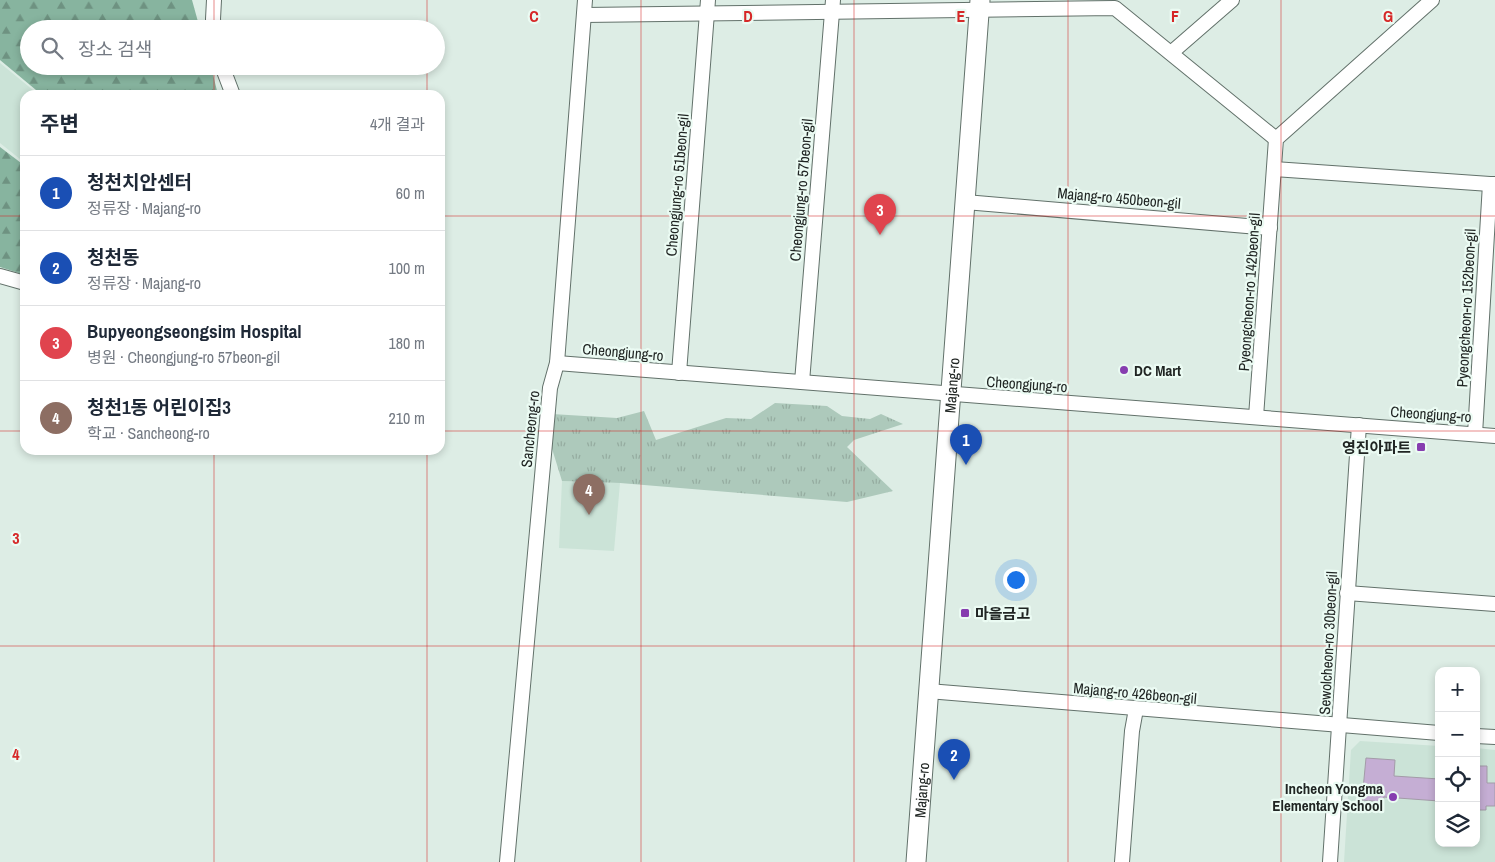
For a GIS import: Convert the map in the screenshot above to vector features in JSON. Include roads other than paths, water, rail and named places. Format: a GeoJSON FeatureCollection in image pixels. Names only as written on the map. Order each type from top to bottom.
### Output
{"type":"FeatureCollection","features":[{"type":"Feature","properties":{"kind":"main road","name":"Majang-ro"},"geometry":{"type":"LineString","coordinates":[[916,862],[980,5]]}},
{"type":"Feature","properties":{"kind":"street"},"geometry":{"type":"LineString","coordinates":[[212,20],[214,0]]}},
{"type":"Feature","properties":{"kind":"street","name":"Sancheong-ro"},"geometry":{"type":"LineString","coordinates":[[507,862],[550,388],[557,363],[585,0]]}},
{"type":"Feature","properties":{"kind":"street"},"geometry":{"type":"LineString","coordinates":[[1172,53],[1232,0]]}},
{"type":"Feature","properties":{"kind":"street"},"geometry":{"type":"LineString","coordinates":[[584,15],[708,7],[980,5],[1115,8],[1276,139],[1432,0]]}},
{"type":"Feature","properties":{"kind":"street","name":"Cheongjung-ro 57beon-gil"},"geometry":{"type":"LineString","coordinates":[[802,382],[832,6]]}},
{"type":"Feature","properties":{"kind":"street","name":"Cheongjung-ro 51beon-gil"},"geometry":{"type":"LineString","coordinates":[[679,373],[708,7]]}},
{"type":"Feature","properties":{"kind":"street"},"geometry":{"type":"LineString","coordinates":[[225,75],[231,90]]}},
{"type":"Feature","properties":{"kind":"street","name":"Pyeongcheon-ro 142beon-gil"},"geometry":{"type":"LineString","coordinates":[[1256,417],[1276,139]]}},
{"type":"Feature","properties":{"kind":"street","name":"Pyeongcheon-ro 152beon-gil"},"geometry":{"type":"LineString","coordinates":[[1274,169],[1493,184],[1475,434]]}},
{"type":"Feature","properties":{"kind":"street","name":"Majang-ro 450beon-gil"},"geometry":{"type":"LineString","coordinates":[[965,202],[1270,228]]}},
{"type":"Feature","properties":{"kind":"street"},"geometry":{"type":"LineString","coordinates":[[0,276],[20,282]]}},
{"type":"Feature","properties":{"kind":"street","name":"Cheongjung-ro"},"geometry":{"type":"LineString","coordinates":[[557,363],[1495,436]]}},
{"type":"Feature","properties":{"kind":"street","name":"Sewolcheon-ro 30beon-gil"},"geometry":{"type":"LineString","coordinates":[[1330,862],[1359,425]]}},
{"type":"Feature","properties":{"kind":"street"},"geometry":{"type":"LineString","coordinates":[[1347,593],[1495,604]]}},
{"type":"Feature","properties":{"kind":"street","name":"Majang-ro 426beon-gil"},"geometry":{"type":"LineString","coordinates":[[928,692],[1435,733]]}},
{"type":"Feature","properties":{"kind":"street"},"geometry":{"type":"LineString","coordinates":[[1122,862],[1132,731],[1136,709]]}},
{"type":"Feature","properties":{"kind":"street"},"geometry":{"type":"LineString","coordinates":[[1480,736],[1495,738]]}},
{"type":"Feature","properties":{"kind":"place","name":"Bupyeongseongsim Hospital"},"geometry":{"type":"Point","coordinates":[880,235]}},
{"type":"Feature","properties":{"kind":"place","name":"DC Mart"},"geometry":{"type":"Point","coordinates":[1124,370]}},
{"type":"Feature","properties":{"kind":"place","name":"영진아파트"},"geometry":{"type":"Point","coordinates":[1421,447]}},
{"type":"Feature","properties":{"kind":"place","name":"청천치안센터"},"geometry":{"type":"Point","coordinates":[966,465]}},
{"type":"Feature","properties":{"kind":"place","name":"청천1동 어린이집3"},"geometry":{"type":"Point","coordinates":[589,515]}},
{"type":"Feature","properties":{"kind":"place","name":"마을금고"},"geometry":{"type":"Point","coordinates":[965,613]}},
{"type":"Feature","properties":{"kind":"place","name":"청천동"},"geometry":{"type":"Point","coordinates":[954,780]}},
{"type":"Feature","properties":{"kind":"place","name":"Incheon Yongma Elementary School"},"geometry":{"type":"Point","coordinates":[1393,797]}}]}
